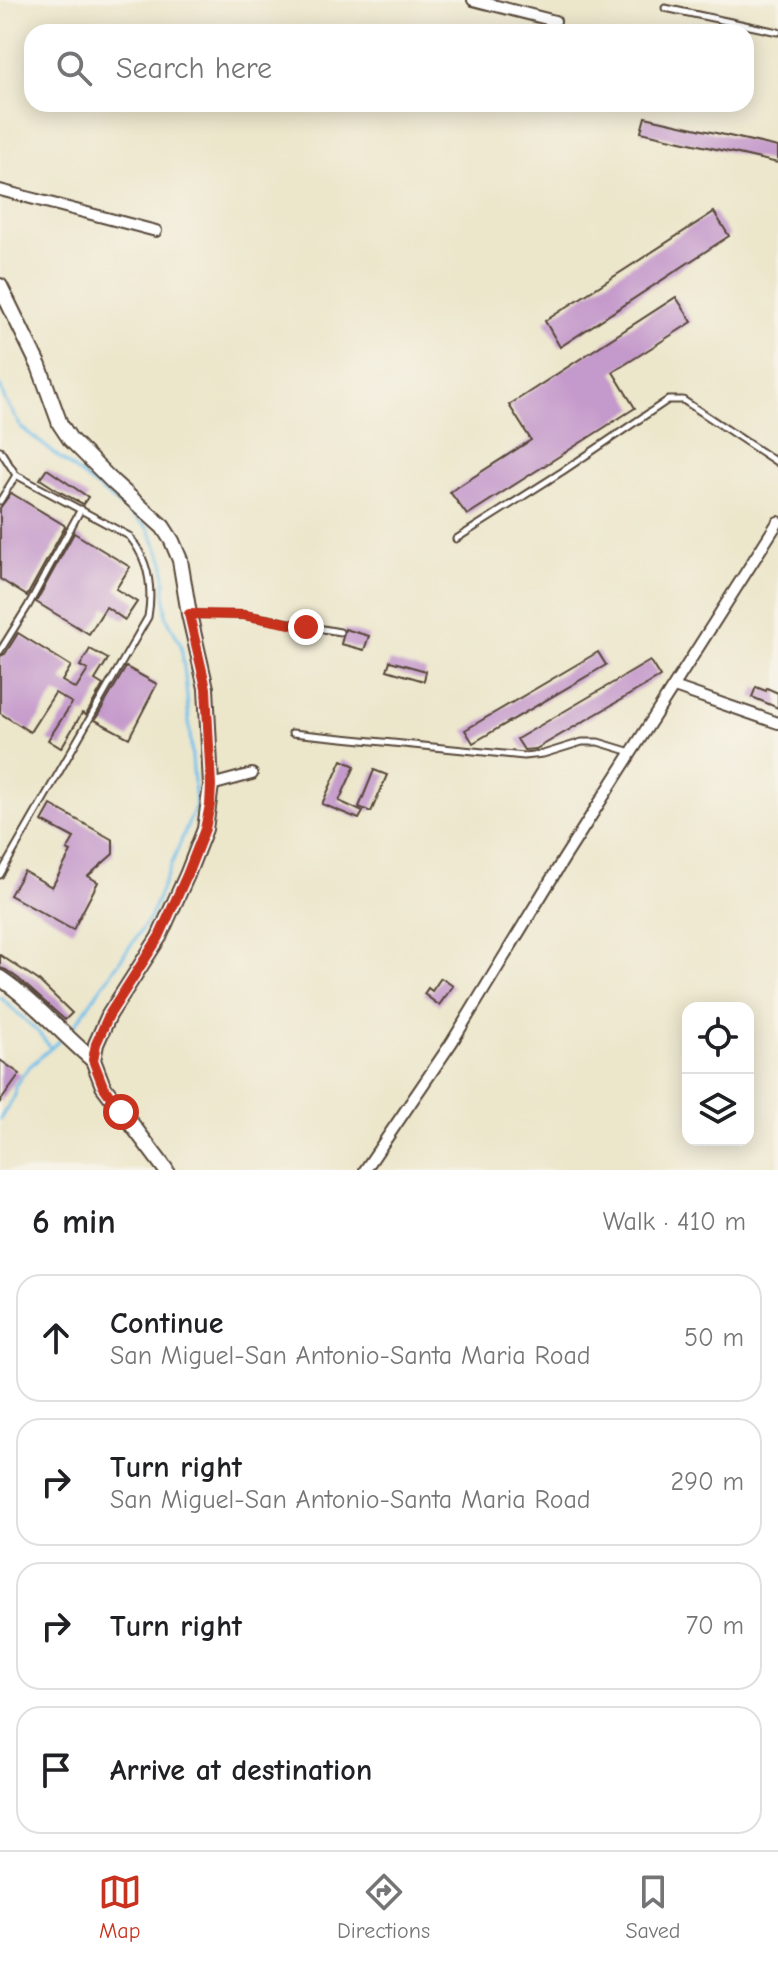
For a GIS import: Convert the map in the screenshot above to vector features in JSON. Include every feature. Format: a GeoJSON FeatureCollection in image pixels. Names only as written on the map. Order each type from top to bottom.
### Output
{"type":"FeatureCollection","features":[{"type":"Feature","properties":{"kind":"street"},"geometry":{"type":"LineString","coordinates":[[473,0],[555,21]]}},
{"type":"Feature","properties":{"kind":"street"},"geometry":{"type":"LineString","coordinates":[[0,190],[156,231]]}},
{"type":"Feature","properties":{"kind":"street"},"geometry":{"type":"LineString","coordinates":[[0,286],[39,366],[60,424],[70,439],[163,527],[172,541],[180,560],[206,688],[211,785],[205,829],[159,937],[109,1015],[96,1044],[93,1060]]}},
{"type":"Feature","properties":{"kind":"street"},"geometry":{"type":"LineString","coordinates":[[365,1170],[452,1042],[563,860],[778,522]]}},
{"type":"Feature","properties":{"kind":"street"},"geometry":{"type":"LineString","coordinates":[[674,687],[778,723]]}},
{"type":"Feature","properties":{"kind":"street"},"geometry":{"type":"LineString","coordinates":[[211,785],[252,774]]}},
{"type":"Feature","properties":{"kind":"street"},"geometry":{"type":"LineString","coordinates":[[0,978],[93,1060],[103,1086],[166,1170]]}},
{"type":"Feature","properties":{"kind":"lane"},"geometry":{"type":"LineString","coordinates":[[665,8],[740,24]]}},
{"type":"Feature","properties":{"kind":"lane"},"geometry":{"type":"LineString","coordinates":[[754,27],[778,32]]}},
{"type":"Feature","properties":{"kind":"lane"},"geometry":{"type":"LineString","coordinates":[[456,539],[668,400],[683,400],[778,463]]}},
{"type":"Feature","properties":{"kind":"lane"},"geometry":{"type":"LineString","coordinates":[[0,450],[16,475],[129,536],[140,548],[149,578],[151,601],[148,617],[0,875]]}},
{"type":"Feature","properties":{"kind":"lane"},"geometry":{"type":"LineString","coordinates":[[0,501],[16,475]]}},
{"type":"Feature","properties":{"kind":"lane"},"geometry":{"type":"LineString","coordinates":[[0,651],[81,509]]}},
{"type":"Feature","properties":{"kind":"lane"},"geometry":{"type":"LineString","coordinates":[[189,614],[244,615],[340,632]]}},
{"type":"Feature","properties":{"kind":"lane"},"geometry":{"type":"LineString","coordinates":[[292,733],[524,756],[543,754],[582,742],[598,742],[632,753]]}},
{"type":"Feature","properties":{"kind":"building"},"geometry":{"type":"Polygon","coordinates":[[[645,117],[778,147],[778,163],[641,132],[645,117]]]}},
{"type":"Feature","properties":{"kind":"building"},"geometry":{"type":"Polygon","coordinates":[[[714,212],[729,236],[560,347],[545,321],[714,212]]]}},
{"type":"Feature","properties":{"kind":"building"},"geometry":{"type":"Polygon","coordinates":[[[676,297],[692,322],[613,372],[635,408],[467,515],[450,492],[531,440],[509,405],[676,297]]]}},
{"type":"Feature","properties":{"kind":"building"},"geometry":{"type":"Polygon","coordinates":[[[47,469],[88,497],[83,504],[40,479],[47,469]]]}},
{"type":"Feature","properties":{"kind":"building"},"geometry":{"type":"Polygon","coordinates":[[[11,493],[65,527],[27,596],[0,579],[0,508],[11,493]]]}},
{"type":"Feature","properties":{"kind":"building"},"geometry":{"type":"Polygon","coordinates":[[[74,533],[130,567],[116,589],[137,602],[125,620],[106,607],[89,634],[36,602],[74,533]]]}},
{"type":"Feature","properties":{"kind":"building"},"geometry":{"type":"Polygon","coordinates":[[[345,629],[369,636],[364,650],[341,644],[345,629]]]}},
{"type":"Feature","properties":{"kind":"building"},"geometry":{"type":"Polygon","coordinates":[[[18,633],[71,666],[62,681],[76,689],[88,670],[80,666],[90,649],[108,659],[95,680],[103,685],[86,715],[82,713],[61,748],[48,740],[72,703],[55,693],[30,732],[0,713],[0,656],[5,654],[18,633]]]}},
{"type":"Feature","properties":{"kind":"building"},"geometry":{"type":"Polygon","coordinates":[[[598,652],[606,665],[473,743],[465,730],[598,652]]]}},
{"type":"Feature","properties":{"kind":"building"},"geometry":{"type":"Polygon","coordinates":[[[390,661],[426,671],[424,681],[387,670],[390,661]]]}},
{"type":"Feature","properties":{"kind":"building"},"geometry":{"type":"Polygon","coordinates":[[[650,661],[660,677],[536,749],[524,750],[517,739],[650,661]]]}},
{"type":"Feature","properties":{"kind":"building"},"geometry":{"type":"Polygon","coordinates":[[[126,667],[157,684],[129,738],[95,720],[126,667]]]}},
{"type":"Feature","properties":{"kind":"building"},"geometry":{"type":"Polygon","coordinates":[[[756,687],[778,693],[778,708],[752,697],[756,687]]]}},
{"type":"Feature","properties":{"kind":"building"},"geometry":{"type":"Polygon","coordinates":[[[342,760],[355,766],[339,801],[363,812],[359,819],[322,804],[342,760]]]}},
{"type":"Feature","properties":{"kind":"building"},"geometry":{"type":"Polygon","coordinates":[[[374,770],[387,775],[371,812],[359,807],[374,770]]]}},
{"type":"Feature","properties":{"kind":"building"},"geometry":{"type":"Polygon","coordinates":[[[51,805],[113,840],[113,854],[88,876],[98,882],[73,930],[10,895],[24,871],[52,887],[71,852],[67,850],[74,838],[42,821],[51,805]]]}},
{"type":"Feature","properties":{"kind":"building"},"geometry":{"type":"Polygon","coordinates":[[[0,955],[38,980],[72,1013],[65,1020],[19,979],[0,968],[0,955]]]}},
{"type":"Feature","properties":{"kind":"building"},"geometry":{"type":"Polygon","coordinates":[[[441,978],[453,986],[439,1005],[424,994],[428,988],[432,991],[441,978]]]}},
{"type":"Feature","properties":{"kind":"building"},"geometry":{"type":"Polygon","coordinates":[[[0,1060],[20,1074],[0,1102],[0,1060]]]}},
{"type":"Feature","properties":{"kind":"waterway"},"geometry":{"type":"LineString","coordinates":[[0,386],[21,427],[148,528],[164,562],[166,616],[181,645],[185,675],[196,805],[149,919],[75,1025]]}},
{"type":"Feature","properties":{"kind":"waterway"},"geometry":{"type":"LineString","coordinates":[[0,997],[51,1048]]}},
{"type":"Feature","properties":{"kind":"waterway"},"geometry":{"type":"LineString","coordinates":[[0,1119],[15,1095],[15,1086],[22,1076],[59,1041]]}},
{"type":"Feature","properties":{"kind":"route"},"geometry":{"type":"LineString","coordinates":[[121,1112],[103,1086],[93,1060],[96,1044],[109,1015],[159,937],[205,829],[210,805],[206,688],[189,614],[244,615],[306,627]]}}]}
